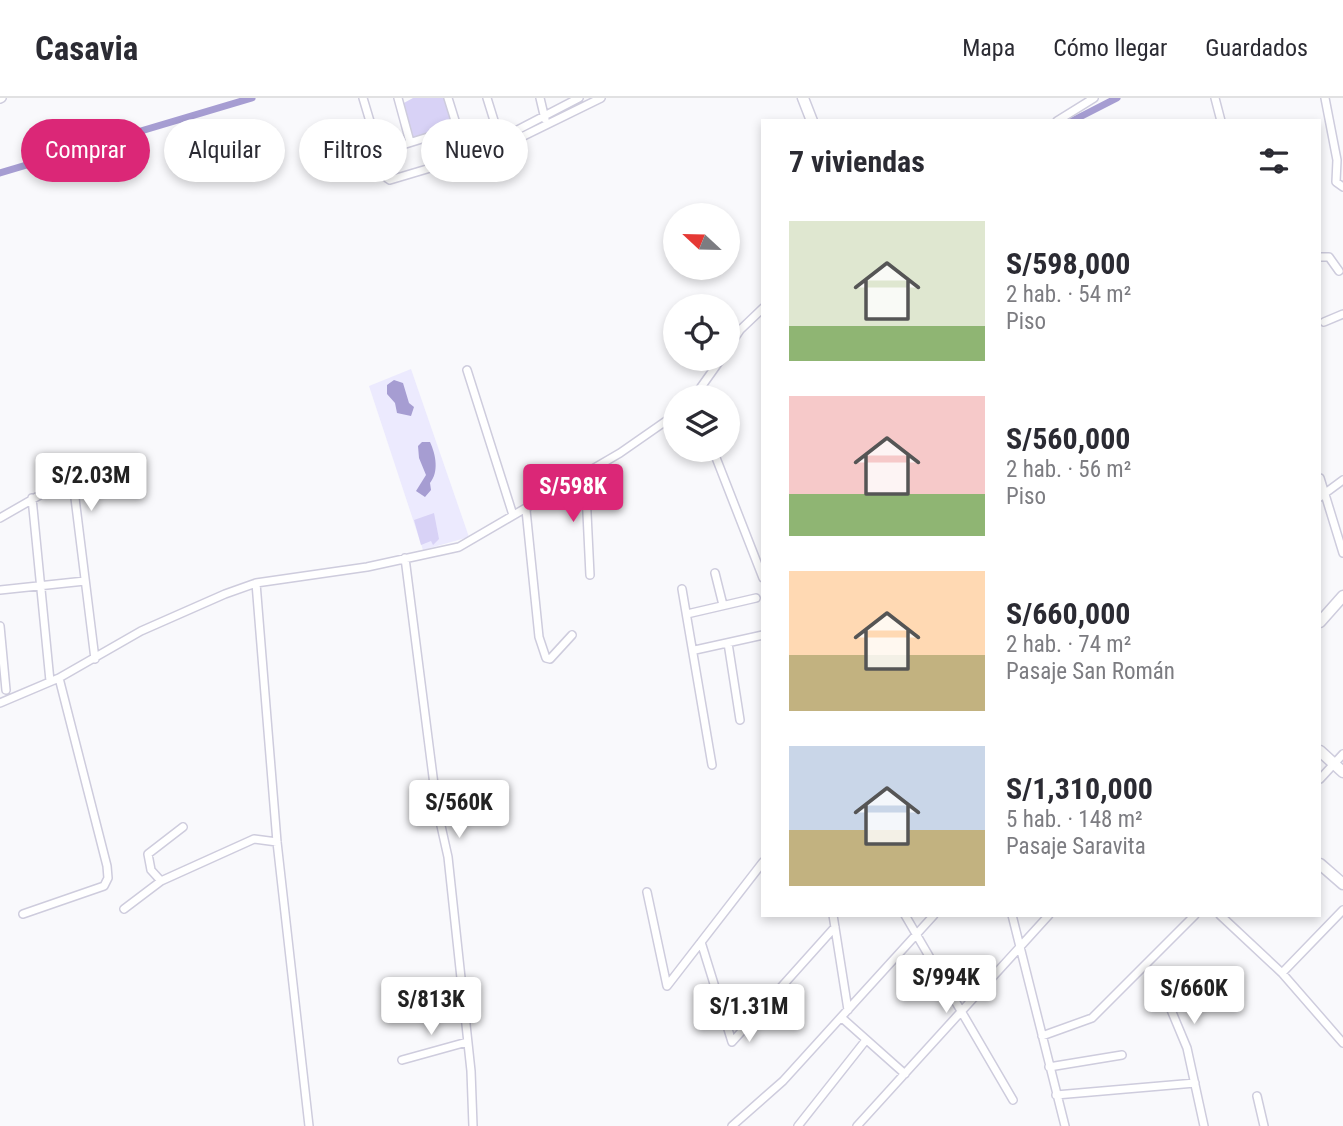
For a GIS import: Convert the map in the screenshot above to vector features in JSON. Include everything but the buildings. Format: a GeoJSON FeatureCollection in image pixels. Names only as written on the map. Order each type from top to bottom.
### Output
{"type":"FeatureCollection","features":[{"type":"Feature","properties":{"kind":"main road"},"geometry":{"type":"LineString","coordinates":[[803,98],[811,119]]}},
{"type":"Feature","properties":{"kind":"main road"},"geometry":{"type":"LineString","coordinates":[[1321,621],[1343,596]]}},
{"type":"Feature","properties":{"kind":"main road"},"geometry":{"type":"LineString","coordinates":[[1321,752],[1343,772]]}},
{"type":"Feature","properties":{"kind":"main road"},"geometry":{"type":"LineString","coordinates":[[1321,865],[1343,884]]}},
{"type":"Feature","properties":{"kind":"street"},"geometry":{"type":"LineString","coordinates":[[363,98],[370,119]]}},
{"type":"Feature","properties":{"kind":"street"},"geometry":{"type":"LineString","coordinates":[[398,98],[410,142]]}},
{"type":"Feature","properties":{"kind":"street"},"geometry":{"type":"LineString","coordinates":[[448,98],[454,119]]}},
{"type":"Feature","properties":{"kind":"street"},"geometry":{"type":"LineString","coordinates":[[487,98],[494,119]]}},
{"type":"Feature","properties":{"kind":"street"},"geometry":{"type":"LineString","coordinates":[[540,98],[546,126]]}},
{"type":"Feature","properties":{"kind":"street"},"geometry":{"type":"LineString","coordinates":[[528,126],[579,98]]}},
{"type":"Feature","properties":{"kind":"street"},"geometry":{"type":"LineString","coordinates":[[528,133],[601,98]]}},
{"type":"Feature","properties":{"kind":"street"},"geometry":{"type":"LineString","coordinates":[[1060,119],[1094,98]]}},
{"type":"Feature","properties":{"kind":"street"},"geometry":{"type":"LineString","coordinates":[[1214,98],[1221,119]]}},
{"type":"Feature","properties":{"kind":"street"},"geometry":{"type":"LineString","coordinates":[[1325,98],[1340,157],[1339,185]]}},
{"type":"Feature","properties":{"kind":"street"},"geometry":{"type":"LineString","coordinates":[[407,143],[421,139]]}},
{"type":"Feature","properties":{"kind":"street"},"geometry":{"type":"LineString","coordinates":[[1321,257],[1329,257],[1339,271]]}},
{"type":"Feature","properties":{"kind":"street"},"geometry":{"type":"LineString","coordinates":[[740,330],[761,310]]}},
{"type":"Feature","properties":{"kind":"street"},"geometry":{"type":"LineString","coordinates":[[1324,322],[1343,314]]}},
{"type":"Feature","properties":{"kind":"street"},"geometry":{"type":"LineString","coordinates":[[467,370],[513,515]]}},
{"type":"Feature","properties":{"kind":"street"},"geometry":{"type":"LineString","coordinates":[[0,703],[59,678],[141,631],[256,583],[459,547],[620,453],[663,423]]}},
{"type":"Feature","properties":{"kind":"street"},"geometry":{"type":"LineString","coordinates":[[718,462],[761,574]]}},
{"type":"Feature","properties":{"kind":"street"},"geometry":{"type":"LineString","coordinates":[[585,472],[590,575]]}},
{"type":"Feature","properties":{"kind":"street"},"geometry":{"type":"LineString","coordinates":[[0,518],[66,480],[73,482],[95,659]]}},
{"type":"Feature","properties":{"kind":"street"},"geometry":{"type":"LineString","coordinates":[[1343,480],[1322,495],[1343,553]]}},
{"type":"Feature","properties":{"kind":"street"},"geometry":{"type":"LineString","coordinates":[[32,498],[50,681]]}},
{"type":"Feature","properties":{"kind":"street"},"geometry":{"type":"LineString","coordinates":[[526,510],[538,637],[544,657],[550,659],[572,635]]}},
{"type":"Feature","properties":{"kind":"street"},"geometry":{"type":"LineString","coordinates":[[405,558],[437,808],[448,858],[473,1126]]}},
{"type":"Feature","properties":{"kind":"street"},"geometry":{"type":"LineString","coordinates":[[715,573],[723,605]]}},
{"type":"Feature","properties":{"kind":"street"},"geometry":{"type":"LineString","coordinates":[[0,590],[39,588],[85,581]]}},
{"type":"Feature","properties":{"kind":"street"},"geometry":{"type":"LineString","coordinates":[[256,583],[276,842],[309,1126]]}},
{"type":"Feature","properties":{"kind":"street"},"geometry":{"type":"LineString","coordinates":[[682,589],[695,650],[712,765]]}},
{"type":"Feature","properties":{"kind":"street"},"geometry":{"type":"LineString","coordinates":[[687,614],[756,598]]}},
{"type":"Feature","properties":{"kind":"street"},"geometry":{"type":"LineString","coordinates":[[0,626],[6,690]]}},
{"type":"Feature","properties":{"kind":"street"},"geometry":{"type":"LineString","coordinates":[[695,650],[761,635]]}},
{"type":"Feature","properties":{"kind":"street"},"geometry":{"type":"LineString","coordinates":[[728,643],[740,720]]}},
{"type":"Feature","properties":{"kind":"street"},"geometry":{"type":"LineString","coordinates":[[23,914],[104,886],[108,878],[59,678]]}},
{"type":"Feature","properties":{"kind":"street"},"geometry":{"type":"LineString","coordinates":[[1321,778],[1343,754]]}},
{"type":"Feature","properties":{"kind":"street"},"geometry":{"type":"LineString","coordinates":[[162,881],[151,870],[148,854],[183,827]]}},
{"type":"Feature","properties":{"kind":"street"},"geometry":{"type":"LineString","coordinates":[[124,909],[162,881],[254,839],[276,842]]}},
{"type":"Feature","properties":{"kind":"street"},"geometry":{"type":"LineString","coordinates":[[647,892],[667,986],[761,865]]}},
{"type":"Feature","properties":{"kind":"street"},"geometry":{"type":"LineString","coordinates":[[1282,973],[1343,910]]}},
{"type":"Feature","properties":{"kind":"street"},"geometry":{"type":"LineString","coordinates":[[833,917],[848,1010]]}},
{"type":"Feature","properties":{"kind":"street"},"geometry":{"type":"LineString","coordinates":[[906,917],[1013,1100]]}},
{"type":"Feature","properties":{"kind":"street"},"geometry":{"type":"LineString","coordinates":[[732,1126],[783,1081],[932,917]]}},
{"type":"Feature","properties":{"kind":"street"},"geometry":{"type":"LineString","coordinates":[[1012,917],[1065,1126]]}},
{"type":"Feature","properties":{"kind":"street"},"geometry":{"type":"LineString","coordinates":[[857,1126],[1047,917]]}},
{"type":"Feature","properties":{"kind":"street"},"geometry":{"type":"LineString","coordinates":[[1042,1036],[1092,1018],[1193,917]]}},
{"type":"Feature","properties":{"kind":"street"},"geometry":{"type":"LineString","coordinates":[[1222,917],[1282,973],[1343,1043]]}},
{"type":"Feature","properties":{"kind":"street"},"geometry":{"type":"LineString","coordinates":[[701,942],[732,1042],[835,927]]}},
{"type":"Feature","properties":{"kind":"street"},"geometry":{"type":"LineString","coordinates":[[1159,981],[1187,1048],[1204,1126]]}},
{"type":"Feature","properties":{"kind":"street"},"geometry":{"type":"LineString","coordinates":[[1165,995],[1202,996]]}},
{"type":"Feature","properties":{"kind":"street"},"geometry":{"type":"LineString","coordinates":[[842,1018],[905,1074]]}},
{"type":"Feature","properties":{"kind":"street"},"geometry":{"type":"LineString","coordinates":[[798,1126],[866,1040]]}},
{"type":"Feature","properties":{"kind":"street"},"geometry":{"type":"LineString","coordinates":[[402,1060],[467,1042]]}},
{"type":"Feature","properties":{"kind":"street"},"geometry":{"type":"LineString","coordinates":[[1049,1067],[1122,1055]]}},
{"type":"Feature","properties":{"kind":"street"},"geometry":{"type":"LineString","coordinates":[[1056,1095],[1195,1083]]}},
{"type":"Feature","properties":{"kind":"street"},"geometry":{"type":"LineString","coordinates":[[1257,1096],[1264,1126]]}},
{"type":"Feature","properties":{"kind":"shaded area"},"geometry":{"type":"Polygon","coordinates":[[[413,98],[447,98],[453,119],[421,119],[421,140],[415,142],[402,104],[413,98]]]}},
{"type":"Feature","properties":{"kind":"shaded area"},"geometry":{"type":"Polygon","coordinates":[[[411,369],[469,537],[423,550],[369,386],[411,369]]]}},
{"type":"Feature","properties":{"kind":"shaded area"},"geometry":{"type":"Polygon","coordinates":[[[394,380],[403,383],[409,403],[414,407],[411,416],[397,413],[395,403],[387,394],[387,385],[394,380]]]}},
{"type":"Feature","properties":{"kind":"shaded area"},"geometry":{"type":"Polygon","coordinates":[[[422,442],[430,442],[436,463],[435,474],[430,483],[431,490],[425,497],[416,491],[426,475],[419,458],[418,446],[422,442]]]}},
{"type":"Feature","properties":{"kind":"shaded area"},"geometry":{"type":"Polygon","coordinates":[[[434,513],[439,539],[433,545],[431,541],[421,545],[414,520],[434,513]]]}},
{"type":"Feature","properties":{"kind":"waterway"},"geometry":{"type":"LineString","coordinates":[[0,173],[252,98]]}},
{"type":"Feature","properties":{"kind":"waterway"},"geometry":{"type":"LineString","coordinates":[[1076,119],[1117,98]]}}]}
